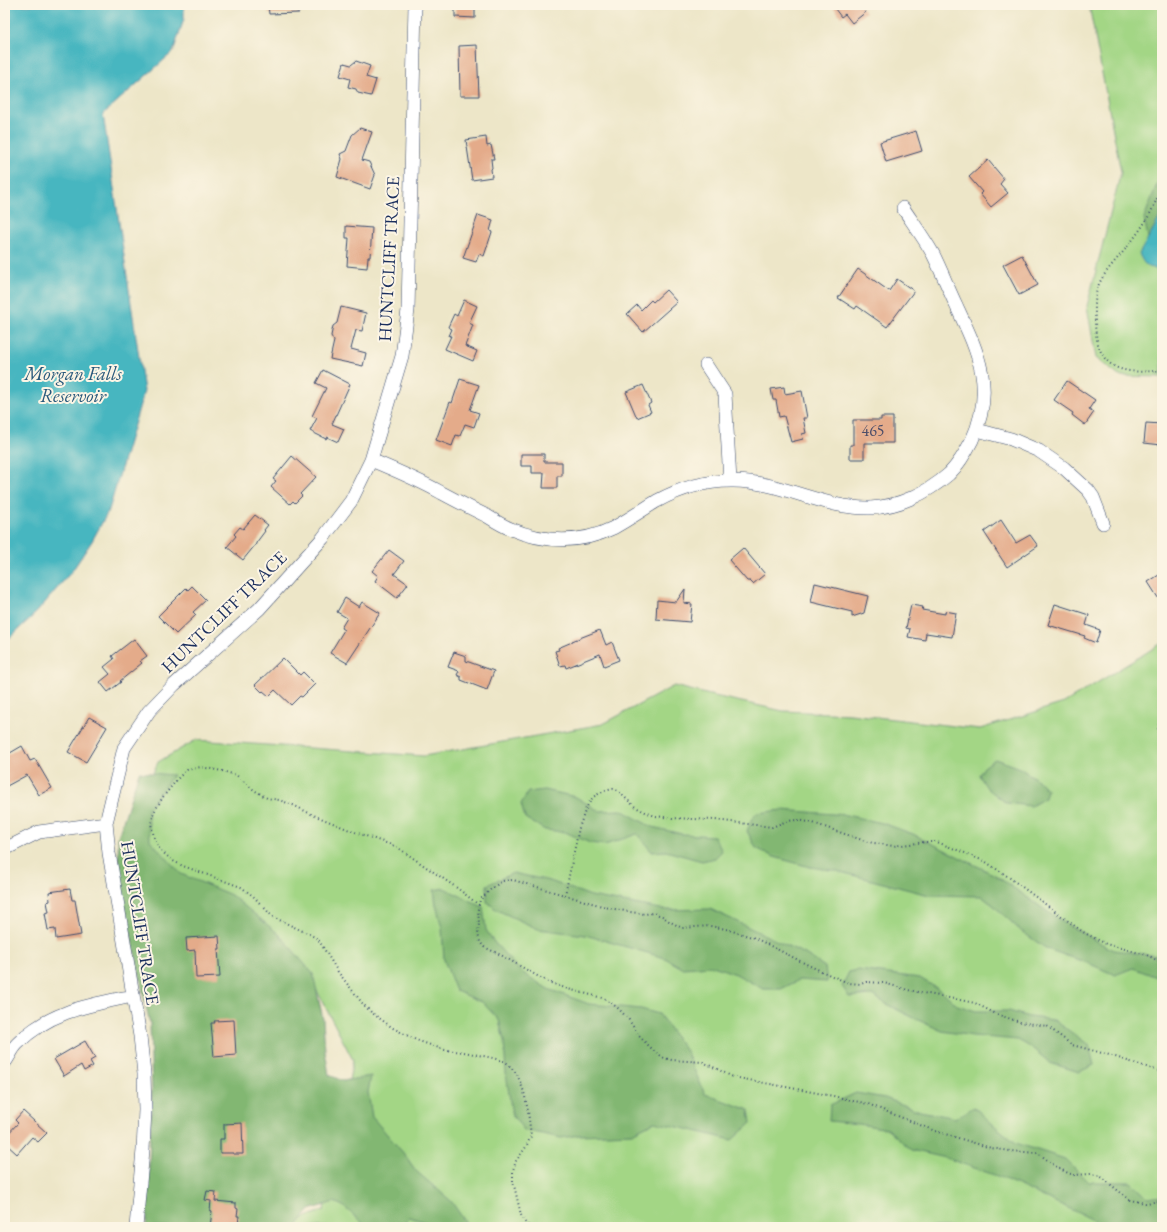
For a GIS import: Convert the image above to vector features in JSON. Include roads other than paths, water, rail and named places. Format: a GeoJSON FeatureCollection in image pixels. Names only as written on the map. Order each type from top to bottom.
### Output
{"type":"FeatureCollection","features":[{"type":"Feature","properties":{"kind":"street","name":"HUNTCLIFF TRACE"},"geometry":{"type":"LineString","coordinates":[[136,1227],[143,1150],[145,1110],[144,1074],[140,1036],[109,853],[106,823],[124,748],[149,711],[174,685],[259,609],[323,538],[351,501],[371,460],[402,356],[408,310],[415,5]]}},
{"type":"Feature","properties":{"kind":"street"},"geometry":{"type":"LineString","coordinates":[[371,460],[419,480],[511,529],[532,536],[557,540],[578,539],[598,535],[615,527],[657,501],[676,492],[700,485],[730,481],[749,482],[772,486],[832,504],[856,508],[873,508],[890,505],[920,494],[938,483],[953,470],[967,450],[976,430],[982,407],[984,388],[981,368],[975,348],[933,254],[904,208]]}},
{"type":"Feature","properties":{"kind":"street"},"geometry":{"type":"LineString","coordinates":[[706,365],[725,394],[730,481]]}},
{"type":"Feature","properties":{"kind":"street"},"geometry":{"type":"LineString","coordinates":[[976,430],[1011,438],[1039,451],[1064,468],[1088,490],[1093,497],[1103,523]]}},
{"type":"Feature","properties":{"kind":"street"},"geometry":{"type":"LineString","coordinates":[[5,849],[39,832],[106,823]]}},
{"type":"Feature","properties":{"kind":"street"},"geometry":{"type":"LineString","coordinates":[[5,1062],[16,1045],[36,1027],[82,1006],[133,996]]}},
{"type":"Feature","properties":{"kind":"water","name":"Morgan Falls Reservoir"},"geometry":{"type":"Polygon","coordinates":[[[5,5],[184,5],[184,19],[173,52],[103,114],[144,391],[109,510],[92,541],[72,571],[37,612],[5,642],[5,5]]]}},
{"type":"Feature","properties":{"kind":"water"},"geometry":{"type":"Polygon","coordinates":[[[1162,211],[1162,268],[1153,268],[1145,264],[1139,254],[1162,211]]]}}]}
